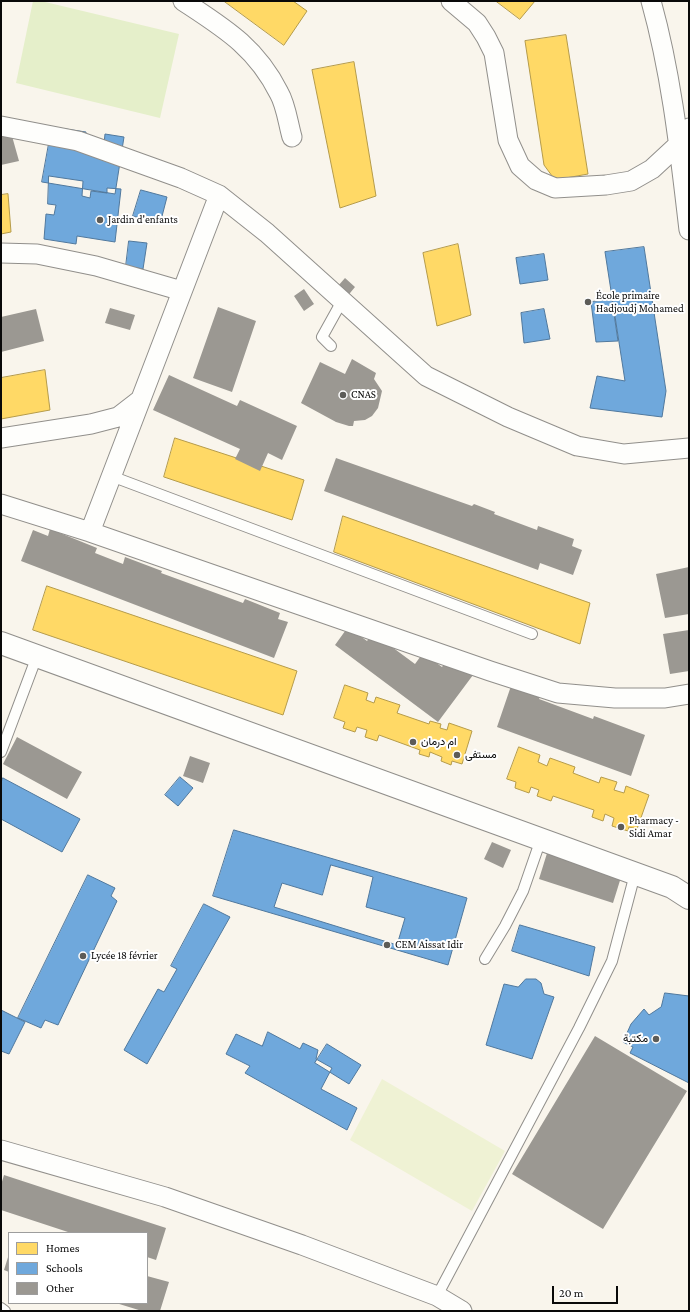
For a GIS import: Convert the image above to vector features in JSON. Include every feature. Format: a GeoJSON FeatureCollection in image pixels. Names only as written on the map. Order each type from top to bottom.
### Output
{"type":"FeatureCollection","features":[{"type":"Feature","properties":{"kind":"street"},"geometry":{"type":"LineString","coordinates":[[183,1],[232,33],[260,60],[280,94],[292,137]]}},
{"type":"Feature","properties":{"kind":"street"},"geometry":{"type":"LineString","coordinates":[[451,1],[477,24],[486,37],[494,54],[508,140],[520,166],[536,180],[555,188],[606,185],[631,181],[652,169],[679,144],[689,128]]}},
{"type":"Feature","properties":{"kind":"street"},"geometry":{"type":"LineString","coordinates":[[651,1],[659,32],[679,144],[689,230]]}},
{"type":"Feature","properties":{"kind":"street"},"geometry":{"type":"LineString","coordinates":[[3,125],[78,141],[181,178],[219,195],[266,233],[426,376],[508,417],[577,446],[624,454],[689,448]]}},
{"type":"Feature","properties":{"kind":"street"},"geometry":{"type":"LineString","coordinates":[[90,532],[219,195]]}},
{"type":"Feature","properties":{"kind":"street"},"geometry":{"type":"LineString","coordinates":[[1,253],[37,254],[96,266],[182,291]]}},
{"type":"Feature","properties":{"kind":"street"},"geometry":{"type":"LineString","coordinates":[[1,438],[91,424],[118,417],[141,399]]}},
{"type":"Feature","properties":{"kind":"street"},"geometry":{"type":"LineString","coordinates":[[1,504],[90,532],[490,671],[558,693],[615,698],[665,698],[689,694]]}},
{"type":"Feature","properties":{"kind":"street"},"geometry":{"type":"LineString","coordinates":[[1,643],[672,887],[689,898]]}},
{"type":"Feature","properties":{"kind":"street"},"geometry":{"type":"LineString","coordinates":[[1,1150],[165,1197],[302,1245],[437,1296],[462,1311]]}},
{"type":"Feature","properties":{"kind":"lane"},"geometry":{"type":"LineString","coordinates":[[331,346],[322,337],[342,302]]}},
{"type":"Feature","properties":{"kind":"lane"},"geometry":{"type":"LineString","coordinates":[[111,476],[532,634]]}},
{"type":"Feature","properties":{"kind":"lane"},"geometry":{"type":"LineString","coordinates":[[1,752],[37,656]]}},
{"type":"Feature","properties":{"kind":"lane"},"geometry":{"type":"LineString","coordinates":[[485,959],[505,926],[523,891],[541,839]]}},
{"type":"Feature","properties":{"kind":"lane"},"geometry":{"type":"LineString","coordinates":[[437,1296],[576,1035],[612,961],[635,874]]}},
{"type":"Feature","properties":{"kind":"lane"},"geometry":{"type":"LineString","coordinates":[[1,1308],[5,1311]]}},
{"type":"Feature","properties":{"kind":"green space"},"geometry":{"type":"Polygon","coordinates":[[[33,1],[41,1],[179,34],[160,118],[16,83],[33,1]]]}},
{"type":"Feature","properties":{"kind":"green space"},"geometry":{"type":"Polygon","coordinates":[[[382,1079],[505,1151],[472,1211],[350,1140],[382,1079]]]}},
{"type":"Feature","properties":{"kind":"building: Homes"},"geometry":{"type":"Polygon","coordinates":[[[224,1],[293,1],[307,11],[284,45],[224,1]]]}},
{"type":"Feature","properties":{"kind":"building: Homes"},"geometry":{"type":"Polygon","coordinates":[[[496,1],[535,1],[520,19],[496,1]]]}},
{"type":"Feature","properties":{"kind":"building: Homes"},"geometry":{"type":"Polygon","coordinates":[[[566,35],[588,174],[555,180],[544,165],[525,41],[566,35]]]}},
{"type":"Feature","properties":{"kind":"building: Homes"},"geometry":{"type":"Polygon","coordinates":[[[354,62],[376,196],[340,208],[312,70],[354,62]]]}},
{"type":"Feature","properties":{"kind":"building: Homes"},"geometry":{"type":"Polygon","coordinates":[[[8,194],[11,232],[1,234],[1,195],[8,194]]]}},
{"type":"Feature","properties":{"kind":"building: Homes"},"geometry":{"type":"Polygon","coordinates":[[[458,244],[471,315],[437,326],[423,253],[458,244]]]}},
{"type":"Feature","properties":{"kind":"building: Homes"},"geometry":{"type":"Polygon","coordinates":[[[45,370],[50,410],[1,419],[1,378],[45,370]]]}},
{"type":"Feature","properties":{"kind":"building: Homes"},"geometry":{"type":"Polygon","coordinates":[[[175,438],[304,480],[292,520],[164,477],[175,438]]]}},
{"type":"Feature","properties":{"kind":"building: Homes"},"geometry":{"type":"Polygon","coordinates":[[[343,516],[590,603],[580,644],[334,552],[343,516]]]}},
{"type":"Feature","properties":{"kind":"building: Homes"},"geometry":{"type":"Polygon","coordinates":[[[47,586],[297,671],[283,715],[33,630],[47,586]]]}},
{"type":"Feature","properties":{"kind":"building: Homes"},"geometry":{"type":"Polygon","coordinates":[[[345,685],[368,693],[366,700],[374,703],[376,697],[400,705],[397,713],[429,724],[430,721],[441,724],[440,728],[447,730],[449,723],[472,731],[462,764],[452,761],[451,765],[441,761],[442,757],[430,752],[429,757],[419,754],[420,750],[379,735],[377,741],[365,737],[367,730],[357,727],[355,732],[343,728],[345,722],[334,718],[345,685]]]}},
{"type":"Feature","properties":{"kind":"building: Homes"},"geometry":{"type":"Polygon","coordinates":[[[519,747],[540,755],[538,762],[547,766],[550,758],[575,767],[573,773],[599,783],[601,777],[617,782],[614,790],[624,793],[626,786],[649,795],[637,829],[629,827],[628,831],[612,826],[614,818],[605,814],[603,821],[592,817],[594,810],[553,796],[551,801],[537,796],[539,790],[531,787],[529,793],[515,788],[516,782],[507,779],[519,747]]]}},
{"type":"Feature","properties":{"kind":"building: Schools"},"geometry":{"type":"Polygon","coordinates":[[[52,127],[86,132],[85,141],[104,144],[105,134],[124,137],[115,194],[42,182],[52,127]]]}},
{"type":"Feature","properties":{"kind":"building: Schools"},"geometry":{"type":"Polygon","coordinates":[[[49,176],[83,181],[82,196],[90,198],[91,191],[107,193],[107,188],[121,189],[115,242],[77,236],[76,244],[44,239],[46,214],[54,215],[56,205],[48,204],[49,176]]]}},
{"type":"Feature","properties":{"kind":"building: Schools"},"geometry":{"type":"Polygon","coordinates":[[[141,190],[167,197],[160,224],[133,216],[141,190]]]}},
{"type":"Feature","properties":{"kind":"building: Schools"},"geometry":{"type":"Polygon","coordinates":[[[129,241],[147,243],[143,269],[126,266],[129,241]]]}},
{"type":"Feature","properties":{"kind":"building: Schools"},"geometry":{"type":"Polygon","coordinates":[[[644,247],[666,391],[662,417],[590,408],[597,376],[625,381],[605,252],[644,247]]]}},
{"type":"Feature","properties":{"kind":"building: Schools"},"geometry":{"type":"Polygon","coordinates":[[[544,254],[548,280],[520,284],[516,258],[544,254]]]}},
{"type":"Feature","properties":{"kind":"building: Schools"},"geometry":{"type":"Polygon","coordinates":[[[612,300],[618,341],[596,342],[591,302],[612,300]]]}},
{"type":"Feature","properties":{"kind":"building: Schools"},"geometry":{"type":"Polygon","coordinates":[[[544,309],[550,339],[524,343],[521,313],[544,309]]]}},
{"type":"Feature","properties":{"kind":"building: Schools"},"geometry":{"type":"Polygon","coordinates":[[[180,777],[193,788],[178,806],[165,795],[180,777]]]}},
{"type":"Feature","properties":{"kind":"building: Schools"},"geometry":{"type":"Polygon","coordinates":[[[3,778],[80,819],[62,852],[1,819],[1,783],[3,778]]]}},
{"type":"Feature","properties":{"kind":"building: Schools"},"geometry":{"type":"Polygon","coordinates":[[[234,830],[467,898],[448,965],[213,896],[234,830]]]}},
{"type":"Feature","properties":{"kind":"building: Schools"},"geometry":{"type":"Polygon","coordinates":[[[331,865],[373,877],[366,907],[405,918],[397,945],[274,907],[282,883],[322,895],[331,865]]]}},
{"type":"Feature","properties":{"kind":"building: Schools"},"geometry":{"type":"Polygon","coordinates":[[[88,875],[115,888],[111,896],[117,901],[58,1025],[45,1020],[41,1028],[18,1018],[88,875]]]}},
{"type":"Feature","properties":{"kind":"building: Schools"},"geometry":{"type":"Polygon","coordinates":[[[204,904],[230,917],[147,1064],[124,1050],[158,989],[164,992],[177,969],[171,966],[204,904]]]}},
{"type":"Feature","properties":{"kind":"building: Schools"},"geometry":{"type":"Polygon","coordinates":[[[520,925],[595,947],[589,976],[512,951],[520,925]]]}},
{"type":"Feature","properties":{"kind":"building: Schools"},"geometry":{"type":"Polygon","coordinates":[[[526,979],[536,979],[541,983],[544,994],[554,997],[532,1059],[486,1045],[504,984],[518,987],[526,979]]]}},
{"type":"Feature","properties":{"kind":"building: Schools","name":"مكتبة"},"geometry":{"type":"Polygon","coordinates":[[[665,993],[689,996],[689,1083],[630,1053],[633,1047],[623,1042],[631,1024],[644,1009],[649,1015],[661,1007],[665,993]]]}},
{"type":"Feature","properties":{"kind":"building: Schools"},"geometry":{"type":"Polygon","coordinates":[[[1,1010],[25,1022],[9,1054],[1,1051],[1,1010]]]}},
{"type":"Feature","properties":{"kind":"building: Schools"},"geometry":{"type":"Polygon","coordinates":[[[268,1032],[300,1049],[303,1043],[318,1050],[316,1059],[332,1068],[321,1089],[357,1108],[347,1130],[245,1073],[250,1066],[226,1054],[236,1034],[262,1046],[268,1032]]]}},
{"type":"Feature","properties":{"kind":"building: Schools"},"geometry":{"type":"Polygon","coordinates":[[[327,1044],[361,1065],[349,1084],[315,1063],[327,1044]]]}},
{"type":"Feature","properties":{"kind":"building: Other"},"geometry":{"type":"Polygon","coordinates":[[[10,129],[19,161],[1,165],[1,131],[10,129]]]}},
{"type":"Feature","properties":{"kind":"building: Other"},"geometry":{"type":"Polygon","coordinates":[[[345,278],[355,287],[341,304],[338,286],[345,278]]]}},
{"type":"Feature","properties":{"kind":"building: Other"},"geometry":{"type":"Polygon","coordinates":[[[304,289],[314,304],[304,311],[294,296],[304,289]]]}},
{"type":"Feature","properties":{"kind":"building: Other"},"geometry":{"type":"Polygon","coordinates":[[[218,307],[256,321],[232,392],[193,378],[218,307]]]}},
{"type":"Feature","properties":{"kind":"building: Other"},"geometry":{"type":"Polygon","coordinates":[[[110,308],[135,315],[130,330],[105,323],[110,308]]]}},
{"type":"Feature","properties":{"kind":"building: Other"},"geometry":{"type":"Polygon","coordinates":[[[36,309],[44,341],[1,352],[1,317],[36,309]]]}},
{"type":"Feature","properties":{"kind":"building: Other","name":"CNAS"},"geometry":{"type":"Polygon","coordinates":[[[352,359],[376,373],[374,379],[382,391],[378,408],[372,416],[365,420],[354,421],[353,426],[349,426],[336,422],[301,403],[320,362],[345,374],[352,359]]]}},
{"type":"Feature","properties":{"kind":"building: Other"},"geometry":{"type":"Polygon","coordinates":[[[169,375],[237,406],[240,400],[297,426],[282,460],[268,453],[260,471],[235,459],[240,449],[153,410],[169,375]]]}},
{"type":"Feature","properties":{"kind":"building: Other"},"geometry":{"type":"Polygon","coordinates":[[[336,458],[472,506],[474,504],[495,512],[494,514],[537,530],[538,526],[574,539],[572,546],[582,550],[573,575],[540,563],[538,570],[324,491],[336,458]]]}},
{"type":"Feature","properties":{"kind":"building: Other"},"geometry":{"type":"Polygon","coordinates":[[[50,529],[97,548],[95,553],[123,564],[125,557],[162,571],[161,573],[243,603],[245,599],[280,613],[278,619],[288,622],[274,658],[21,561],[33,530],[48,536],[50,529]]]}},
{"type":"Feature","properties":{"kind":"building: Other"},"geometry":{"type":"Polygon","coordinates":[[[689,567],[689,614],[665,618],[656,574],[689,567]]]}},
{"type":"Feature","properties":{"kind":"building: Other"},"geometry":{"type":"Polygon","coordinates":[[[348,627],[367,641],[373,633],[415,664],[423,653],[442,667],[449,657],[473,675],[438,722],[335,645],[348,627]]]}},
{"type":"Feature","properties":{"kind":"building: Other"},"geometry":{"type":"Polygon","coordinates":[[[689,630],[689,671],[670,674],[663,634],[689,630]]]}},
{"type":"Feature","properties":{"kind":"building: Other"},"geometry":{"type":"Polygon","coordinates":[[[511,686],[540,697],[539,699],[593,719],[594,716],[645,735],[631,776],[497,727],[511,686]]]}},
{"type":"Feature","properties":{"kind":"building: Other"},"geometry":{"type":"Polygon","coordinates":[[[17,737],[82,772],[67,799],[3,764],[17,737]]]}},
{"type":"Feature","properties":{"kind":"building: Other"},"geometry":{"type":"Polygon","coordinates":[[[190,756],[210,763],[203,783],[183,776],[190,756]]]}},
{"type":"Feature","properties":{"kind":"building: Other"},"geometry":{"type":"Polygon","coordinates":[[[492,842],[511,850],[503,868],[484,859],[492,842]]]}},
{"type":"Feature","properties":{"kind":"building: Other"},"geometry":{"type":"Polygon","coordinates":[[[548,850],[622,874],[613,903],[539,879],[548,850]]]}},
{"type":"Feature","properties":{"kind":"building: Other"},"geometry":{"type":"Polygon","coordinates":[[[595,1036],[687,1091],[603,1229],[512,1174],[595,1036]]]}},
{"type":"Feature","properties":{"kind":"building: Other"},"geometry":{"type":"Polygon","coordinates":[[[4,1175],[166,1228],[156,1260],[148,1257],[148,1232],[68,1232],[1,1210],[1,1185],[4,1175]]]}},
{"type":"Feature","properties":{"kind":"building: Other"},"geometry":{"type":"Polygon","coordinates":[[[8,1257],[8,1272],[4,1270],[8,1257]]]}},
{"type":"Feature","properties":{"kind":"building: Other"},"geometry":{"type":"Polygon","coordinates":[[[148,1276],[169,1282],[160,1311],[142,1311],[119,1304],[148,1304],[148,1276]]]}},
{"type":"Feature","properties":{"kind":"place","name":"Jardin d'enfants"},"geometry":{"type":"Point","coordinates":[100,220]}},
{"type":"Feature","properties":{"kind":"place","name":"École primaire Hadjoudj Mohamed"},"geometry":{"type":"Point","coordinates":[588,302]}},
{"type":"Feature","properties":{"kind":"place","name":"CNAS"},"geometry":{"type":"Point","coordinates":[343,395]}},
{"type":"Feature","properties":{"kind":"place","name":"ام درمان"},"geometry":{"type":"Point","coordinates":[413,742]}},
{"type":"Feature","properties":{"kind":"place","name":"مستفى"},"geometry":{"type":"Point","coordinates":[457,755]}},
{"type":"Feature","properties":{"kind":"place","name":"Pharmacy - Sidi Amar"},"geometry":{"type":"Point","coordinates":[621,827]}},
{"type":"Feature","properties":{"kind":"place","name":"CEM Aissat Idir"},"geometry":{"type":"Point","coordinates":[387,945]}},
{"type":"Feature","properties":{"kind":"place","name":"Lycée 18 février"},"geometry":{"type":"Point","coordinates":[83,956]}},
{"type":"Feature","properties":{"kind":"place","name":"مكتبة"},"geometry":{"type":"Point","coordinates":[656,1039]}}]}
